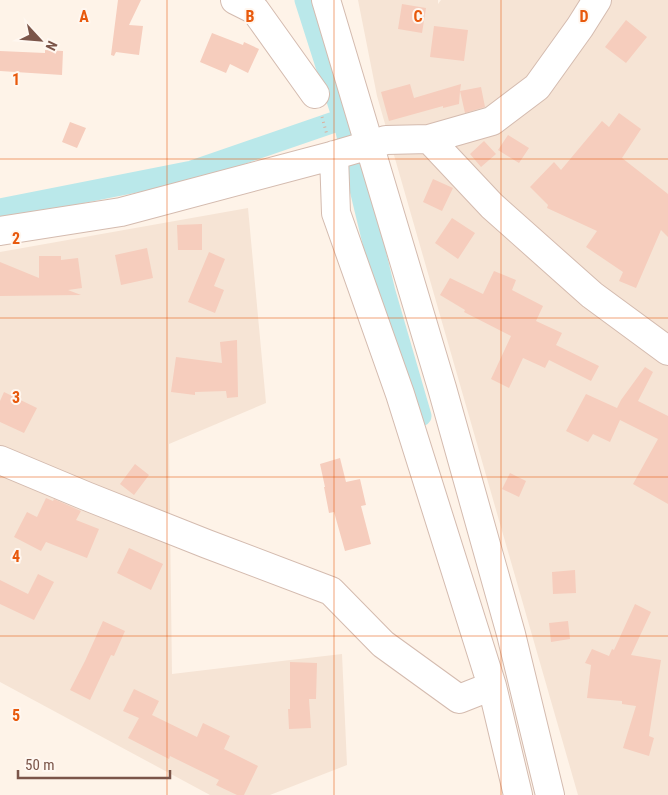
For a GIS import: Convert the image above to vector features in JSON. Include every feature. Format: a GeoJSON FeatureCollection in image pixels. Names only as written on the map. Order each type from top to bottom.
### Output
{"type":"FeatureCollection","features":[{"type":"Feature","properties":{"kind":"street"},"geometry":{"type":"LineString","coordinates":[[236,0],[255,10],[315,94]]}},
{"type":"Feature","properties":{"kind":"street"},"geometry":{"type":"LineString","coordinates":[[326,0],[442,388],[511,634],[550,795]]}},
{"type":"Feature","properties":{"kind":"street"},"geometry":{"type":"LineString","coordinates":[[0,231],[121,212],[332,149],[369,145],[386,140],[429,140],[492,121],[537,87],[597,0]]}},
{"type":"Feature","properties":{"kind":"street"},"geometry":{"type":"LineString","coordinates":[[429,140],[492,206],[592,295],[668,351]]}},
{"type":"Feature","properties":{"kind":"street"},"geometry":{"type":"LineString","coordinates":[[332,149],[336,213],[400,394],[492,686],[518,795]]}},
{"type":"Feature","properties":{"kind":"street"},"geometry":{"type":"LineString","coordinates":[[0,460],[197,540],[331,591],[383,644],[459,699],[492,686]]}},
{"type":"Feature","properties":{"kind":"path"},"geometry":{"type":"LineString","coordinates":[[315,94],[332,149]]}},
{"type":"Feature","properties":{"kind":"shaded area"},"geometry":{"type":"Polygon","coordinates":[[[358,0],[438,0],[438,4],[441,0],[668,0],[668,795],[578,795],[377,96],[358,0]]]}},
{"type":"Feature","properties":{"kind":"shaded area"},"geometry":{"type":"Polygon","coordinates":[[[248,208],[266,403],[169,444],[172,674],[342,654],[347,765],[270,795],[210,795],[0,682],[0,252],[248,208]]]}},
{"type":"Feature","properties":{"kind":"building"},"geometry":{"type":"Polygon","coordinates":[[[118,0],[141,0],[129,25],[143,26],[139,55],[116,52],[114,56],[111,55],[118,0]]]}},
{"type":"Feature","properties":{"kind":"building"},"geometry":{"type":"Polygon","coordinates":[[[402,4],[426,8],[422,33],[398,29],[402,4]]]}},
{"type":"Feature","properties":{"kind":"building"},"geometry":{"type":"Polygon","coordinates":[[[626,20],[647,37],[626,63],[605,47],[626,20]]]}},
{"type":"Feature","properties":{"kind":"building"},"geometry":{"type":"Polygon","coordinates":[[[434,26],[468,30],[464,61],[430,57],[434,26]]]}},
{"type":"Feature","properties":{"kind":"building"},"geometry":{"type":"Polygon","coordinates":[[[212,33],[243,45],[244,42],[259,49],[248,73],[230,64],[226,73],[200,62],[212,33]]]}},
{"type":"Feature","properties":{"kind":"building"},"geometry":{"type":"Polygon","coordinates":[[[45,50],[63,51],[62,75],[0,71],[0,51],[45,53],[45,50]]]}},
{"type":"Feature","properties":{"kind":"building"},"geometry":{"type":"Polygon","coordinates":[[[410,84],[414,98],[461,84],[459,104],[443,108],[443,106],[389,121],[381,92],[410,84]]]}},
{"type":"Feature","properties":{"kind":"building"},"geometry":{"type":"Polygon","coordinates":[[[481,87],[485,107],[465,113],[460,91],[481,87]]]}},
{"type":"Feature","properties":{"kind":"building"},"geometry":{"type":"Polygon","coordinates":[[[619,113],[641,129],[622,158],[668,194],[668,237],[661,230],[636,288],[619,281],[623,272],[586,247],[597,231],[547,208],[548,205],[530,187],[554,162],[561,170],[602,121],[609,127],[619,113]]]}},
{"type":"Feature","properties":{"kind":"building"},"geometry":{"type":"Polygon","coordinates":[[[70,122],[86,128],[77,148],[62,142],[70,122]]]}},
{"type":"Feature","properties":{"kind":"building"},"geometry":{"type":"Polygon","coordinates":[[[508,135],[529,148],[519,163],[498,150],[508,135]]]}},
{"type":"Feature","properties":{"kind":"building"},"geometry":{"type":"Polygon","coordinates":[[[484,141],[496,154],[481,167],[470,154],[484,141]]]}},
{"type":"Feature","properties":{"kind":"building"},"geometry":{"type":"Polygon","coordinates":[[[433,179],[453,188],[442,211],[423,202],[433,179]]]}},
{"type":"Feature","properties":{"kind":"building"},"geometry":{"type":"Polygon","coordinates":[[[452,218],[475,233],[458,259],[435,243],[452,218]]]}},
{"type":"Feature","properties":{"kind":"building"},"geometry":{"type":"Polygon","coordinates":[[[202,224],[202,250],[178,250],[177,225],[202,224]]]}},
{"type":"Feature","properties":{"kind":"building"},"geometry":{"type":"Polygon","coordinates":[[[147,248],[153,278],[121,285],[115,255],[147,248]]]}},
{"type":"Feature","properties":{"kind":"building"},"geometry":{"type":"Polygon","coordinates":[[[209,252],[225,259],[214,286],[224,290],[215,313],[188,302],[209,252]]]}},
{"type":"Feature","properties":{"kind":"building"},"geometry":{"type":"Polygon","coordinates":[[[39,256],[61,256],[61,260],[78,258],[82,288],[68,290],[81,295],[0,296],[0,262],[39,278],[39,256]]]}},
{"type":"Feature","properties":{"kind":"building"},"geometry":{"type":"Polygon","coordinates":[[[494,271],[516,280],[512,290],[543,306],[536,321],[562,333],[556,345],[599,366],[591,381],[549,360],[545,368],[523,358],[509,388],[491,379],[511,336],[464,312],[465,310],[440,295],[450,278],[483,294],[494,271]]]}},
{"type":"Feature","properties":{"kind":"building"},"geometry":{"type":"Polygon","coordinates":[[[237,340],[238,397],[227,398],[226,391],[195,392],[195,395],[171,392],[176,357],[222,363],[220,342],[237,340]]]}},
{"type":"Feature","properties":{"kind":"building"},"geometry":{"type":"Polygon","coordinates":[[[645,367],[653,372],[638,401],[668,416],[668,504],[633,484],[658,439],[620,420],[610,442],[593,434],[588,442],[566,431],[586,394],[617,408],[645,367]]]}},
{"type":"Feature","properties":{"kind":"building"},"geometry":{"type":"Polygon","coordinates":[[[4,392],[37,408],[24,433],[0,422],[0,401],[4,392]]]}},
{"type":"Feature","properties":{"kind":"building"},"geometry":{"type":"Polygon","coordinates":[[[340,458],[346,482],[360,479],[366,505],[361,506],[371,544],[345,551],[334,512],[329,513],[320,464],[340,458]]]}},
{"type":"Feature","properties":{"kind":"building"},"geometry":{"type":"Polygon","coordinates":[[[135,464],[149,475],[134,495],[120,484],[135,464]]]}},
{"type":"Feature","properties":{"kind":"building"},"geometry":{"type":"Polygon","coordinates":[[[510,473],[526,481],[519,497],[502,489],[510,473]]]}},
{"type":"Feature","properties":{"kind":"building"},"geometry":{"type":"Polygon","coordinates":[[[46,498],[53,501],[54,499],[81,511],[76,520],[99,529],[87,558],[46,542],[41,551],[14,537],[27,512],[37,517],[46,498]]]}},
{"type":"Feature","properties":{"kind":"building"},"geometry":{"type":"Polygon","coordinates":[[[129,548],[163,564],[151,590],[117,573],[129,548]]]}},
{"type":"Feature","properties":{"kind":"building"},"geometry":{"type":"Polygon","coordinates":[[[575,570],[576,593],[553,594],[552,572],[575,570]]]}},
{"type":"Feature","properties":{"kind":"building"},"geometry":{"type":"Polygon","coordinates":[[[38,574],[54,582],[34,620],[0,604],[0,580],[28,594],[38,574]]]}},
{"type":"Feature","properties":{"kind":"building"},"geometry":{"type":"Polygon","coordinates":[[[635,604],[651,612],[631,655],[661,660],[649,736],[654,738],[649,756],[623,748],[636,706],[622,704],[622,701],[587,698],[591,665],[585,663],[592,649],[609,656],[612,649],[614,650],[635,604]]]}},
{"type":"Feature","properties":{"kind":"building"},"geometry":{"type":"Polygon","coordinates":[[[103,621],[125,631],[114,656],[111,655],[90,700],[70,690],[103,621]]]}},
{"type":"Feature","properties":{"kind":"building"},"geometry":{"type":"Polygon","coordinates":[[[568,621],[570,639],[551,642],[549,623],[568,621]]]}},
{"type":"Feature","properties":{"kind":"building"},"geometry":{"type":"Polygon","coordinates":[[[290,662],[317,663],[316,699],[309,699],[311,728],[289,729],[290,662]]]}},
{"type":"Feature","properties":{"kind":"building"},"geometry":{"type":"Polygon","coordinates":[[[134,689],[159,701],[152,715],[197,737],[203,723],[230,736],[224,749],[258,766],[244,795],[237,795],[216,785],[219,780],[170,756],[169,759],[128,738],[139,718],[123,711],[134,689]]]}},
{"type":"Feature","properties":{"kind":"waterway"},"geometry":{"type":"LineString","coordinates":[[305,0],[343,119],[385,292],[421,416]]}},
{"type":"Feature","properties":{"kind":"waterway"},"geometry":{"type":"LineString","coordinates":[[0,209],[192,171],[343,119]]}}]}
